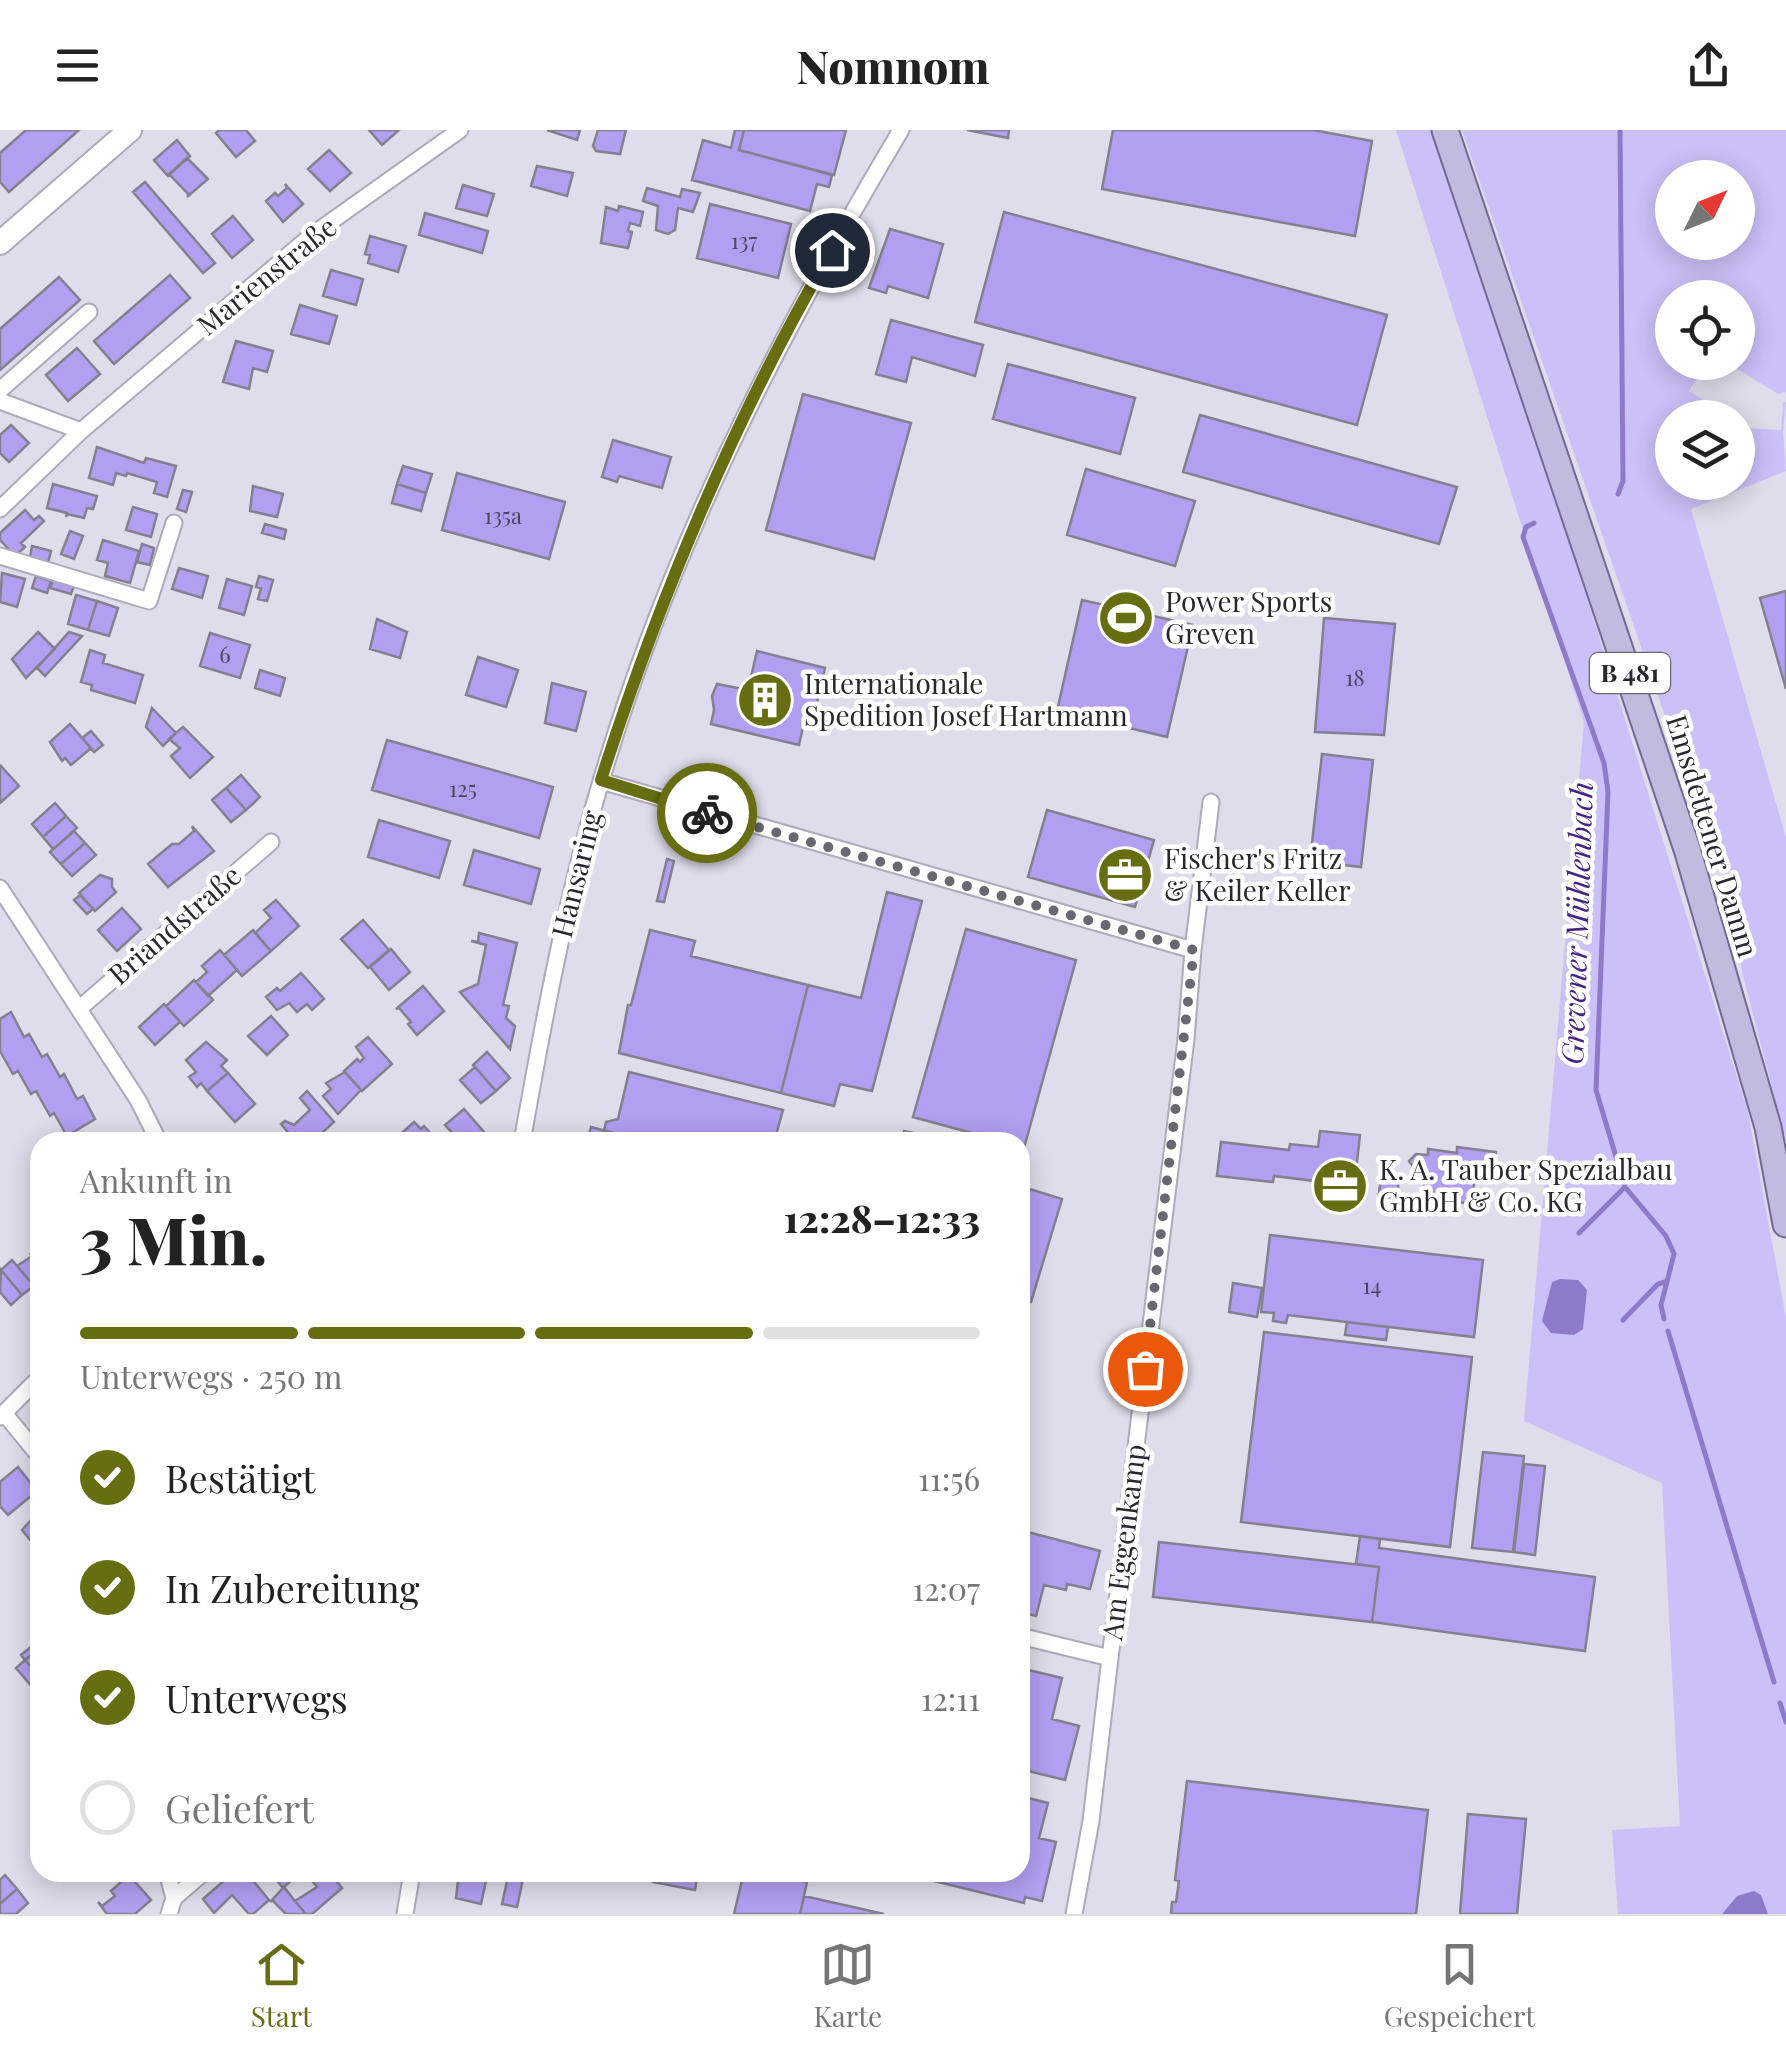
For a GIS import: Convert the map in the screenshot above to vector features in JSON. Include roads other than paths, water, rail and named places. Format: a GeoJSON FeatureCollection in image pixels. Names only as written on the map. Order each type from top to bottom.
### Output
{"type":"FeatureCollection","features":[{"type":"Feature","properties":{"kind":"main road","name":"Emsdettener Damm"},"geometry":{"type":"LineString","coordinates":[[1445,130],[1688,849],[1768,1127],[1786,1224]]}},
{"type":"Feature","properties":{"kind":"street"},"geometry":{"type":"LineString","coordinates":[[0,243],[130,130]]}},
{"type":"Feature","properties":{"kind":"street","name":"Marienstraße"},"geometry":{"type":"LineString","coordinates":[[0,509],[81,431],[312,235],[460,130]]}},
{"type":"Feature","properties":{"kind":"street","name":"Hansaring"},"geometry":{"type":"LineString","coordinates":[[524,1132],[557,956],[601,780],[646,643],[723,458],[812,282],[901,130]]}},
{"type":"Feature","properties":{"kind":"street"},"geometry":{"type":"LineString","coordinates":[[0,390],[90,312]]}},
{"type":"Feature","properties":{"kind":"street"},"geometry":{"type":"LineString","coordinates":[[0,401],[81,431]]}},
{"type":"Feature","properties":{"kind":"street"},"geometry":{"type":"LineString","coordinates":[[0,556],[148,601],[174,523]]}},
{"type":"Feature","properties":{"kind":"street"},"geometry":{"type":"LineString","coordinates":[[601,780],[1194,950]]}},
{"type":"Feature","properties":{"kind":"street","name":"Am Eggenkamp"},"geometry":{"type":"LineString","coordinates":[[1074,1914],[1091,1821],[1211,802]]}},
{"type":"Feature","properties":{"kind":"street","name":"Briandstraße"},"geometry":{"type":"LineString","coordinates":[[80,1008],[271,842]]}},
{"type":"Feature","properties":{"kind":"street"},"geometry":{"type":"LineString","coordinates":[[0,888],[80,1008],[154,1132]]}},
{"type":"Feature","properties":{"kind":"street"},"geometry":{"type":"LineString","coordinates":[[30,1387],[2,1415],[30,1445]]}},
{"type":"Feature","properties":{"kind":"street","name":"Am Eggenkamp"},"geometry":{"type":"LineString","coordinates":[[1030,1638],[1110,1658]]}},
{"type":"Feature","properties":{"kind":"street"},"geometry":{"type":"LineString","coordinates":[[171,1906],[194,1882]]}},
{"type":"Feature","properties":{"kind":"street"},"geometry":{"type":"LineString","coordinates":[[405,1914],[410,1882]]}},
{"type":"Feature","properties":{"kind":"waterway","name":"Grevener Mühlenbach"},"geometry":{"type":"LineString","coordinates":[[1618,494],[1623,481],[1620,130]]}},
{"type":"Feature","properties":{"kind":"waterway","name":"Grevener Mühlenbach"},"geometry":{"type":"LineString","coordinates":[[1534,523],[1526,527],[1523,537],[1604,763],[1608,792],[1596,1090],[1625,1187],[1666,1236],[1674,1254],[1661,1305],[1664,1319]]}},
{"type":"Feature","properties":{"kind":"waterway"},"geometry":{"type":"LineString","coordinates":[[1579,1233],[1625,1187]]}},
{"type":"Feature","properties":{"kind":"waterway"},"geometry":{"type":"LineString","coordinates":[[1623,1320],[1658,1284],[1665,1282]]}},
{"type":"Feature","properties":{"kind":"waterway","name":"Grevener Mühlenbach"},"geometry":{"type":"LineString","coordinates":[[1668,1331],[1774,1682]]}},
{"type":"Feature","properties":{"kind":"waterway","name":"Grevener Mühlenbach"},"geometry":{"type":"LineString","coordinates":[[1780,1703],[1786,1722]]}},
{"type":"Feature","properties":{"kind":"place","name":"Power Sports Greven"},"geometry":{"type":"Point","coordinates":[1126,618]}},
{"type":"Feature","properties":{"kind":"place","name":"Internationale Spedition Josef Hartmann"},"geometry":{"type":"Point","coordinates":[765,700]}},
{"type":"Feature","properties":{"kind":"place","name":"Fischer's Fritz & Keiler Keller"},"geometry":{"type":"Point","coordinates":[1125,875]}},
{"type":"Feature","properties":{"kind":"place","name":"K. A. Tauber Spezialbau GmbH & Co. KG"},"geometry":{"type":"Point","coordinates":[1340,1186]}}]}
